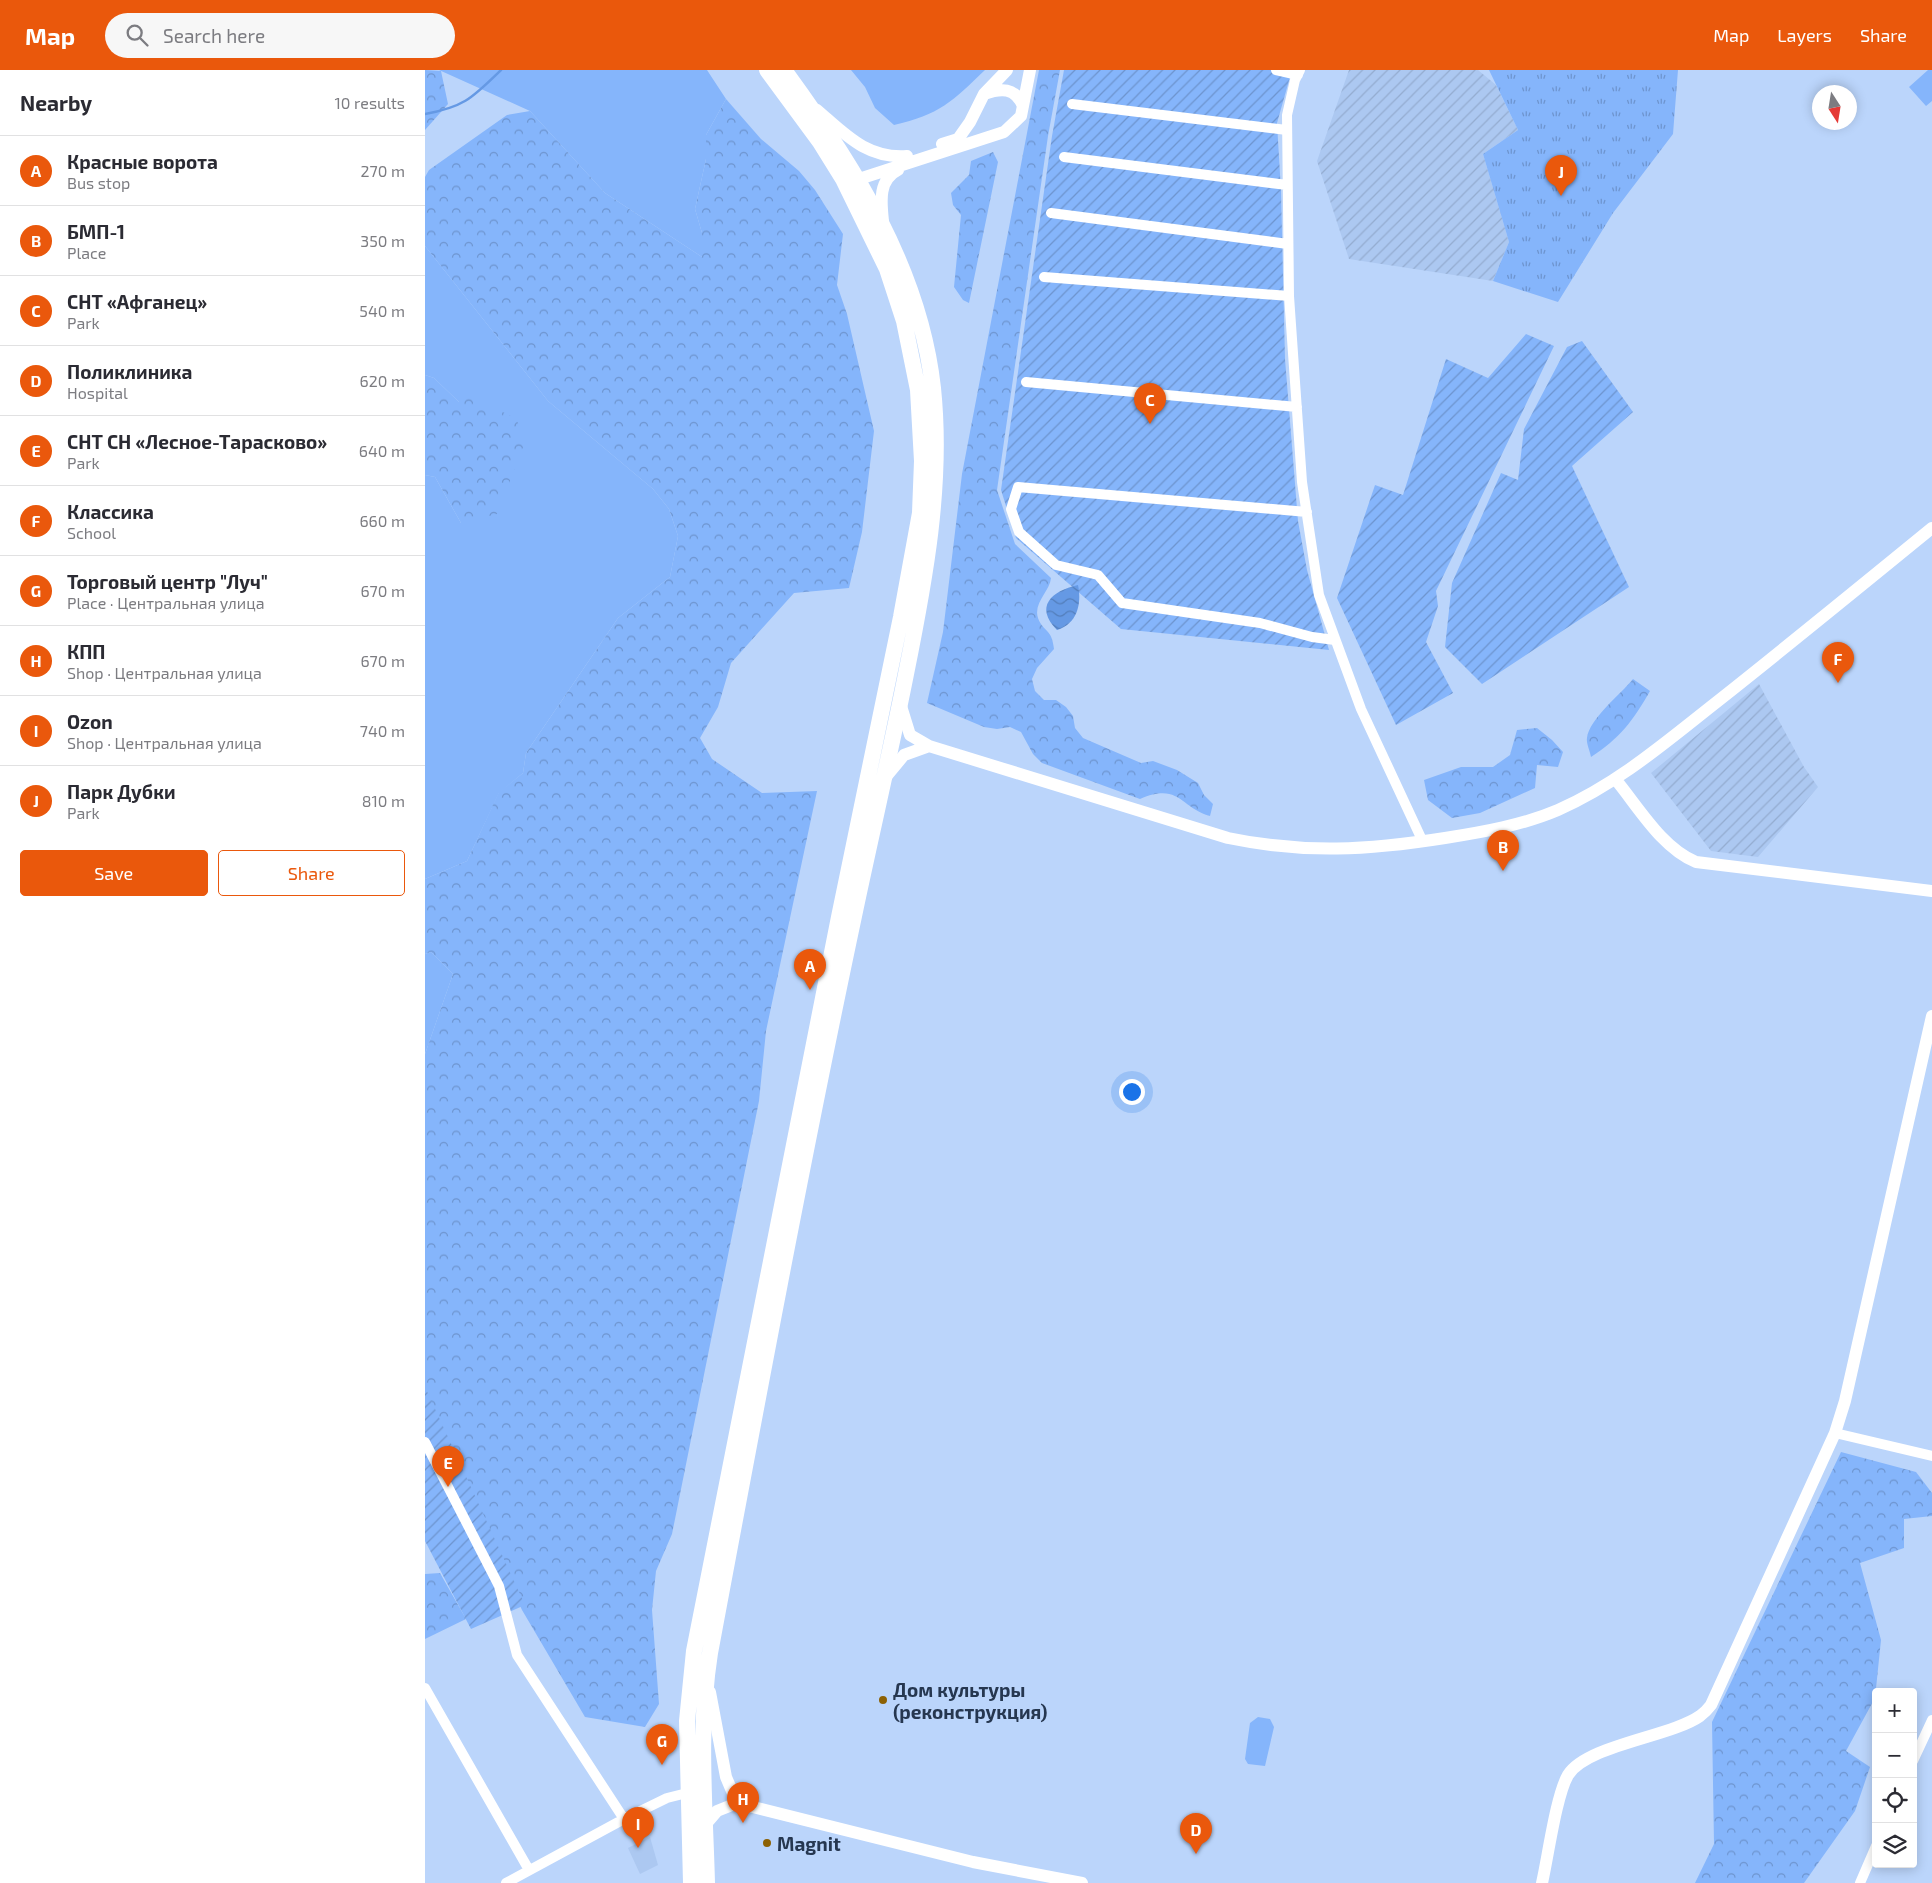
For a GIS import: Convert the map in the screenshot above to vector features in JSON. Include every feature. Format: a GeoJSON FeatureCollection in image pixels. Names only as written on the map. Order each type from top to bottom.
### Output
{"type":"FeatureCollection","features":[{"type":"Feature","properties":{"kind":"highway"},"geometry":{"type":"LineString","coordinates":[[707,1883],[702,1736],[708,1669],[787,1252],[900,702],[930,543],[935,498],[934,410],[928,356],[902,271],[884,228],[852,177],[820,142],[767,70]]}},
{"type":"Feature","properties":{"kind":"highway"},"geometry":{"type":"LineString","coordinates":[[691,1883],[687,1793],[687,1721],[694,1651],[920,513],[921,413],[913,359],[904,320],[852,177],[832,136],[784,70]]}},
{"type":"Feature","properties":{"kind":"street"},"geometry":{"type":"LineString","coordinates":[[884,228],[881,203],[882,189],[887,179],[908,160],[958,139],[970,122],[984,94],[1007,70]]}},
{"type":"Feature","properties":{"kind":"street"},"geometry":{"type":"LineString","coordinates":[[852,177],[1004,132],[1021,116],[1031,70]]}},
{"type":"Feature","properties":{"kind":"street"},"geometry":{"type":"LineString","coordinates":[[1277,70],[1299,73],[1287,115],[1289,296],[1307,512],[1319,595],[1361,709],[1423,842]]}},
{"type":"Feature","properties":{"kind":"street"},"geometry":{"type":"LineString","coordinates":[[984,94],[1004,90],[1013,92],[1019,97],[1023,106]]}},
{"type":"Feature","properties":{"kind":"street"},"geometry":{"type":"LineString","coordinates":[[806,100],[851,140],[874,153],[908,160]]}},
{"type":"Feature","properties":{"kind":"street"},"geometry":{"type":"LineString","coordinates":[[1072,104],[1287,130]]}},
{"type":"Feature","properties":{"kind":"street"},"geometry":{"type":"LineString","coordinates":[[1064,157],[1287,185]]}},
{"type":"Feature","properties":{"kind":"street"},"geometry":{"type":"LineString","coordinates":[[1051,213],[1288,244]]}},
{"type":"Feature","properties":{"kind":"street"},"geometry":{"type":"LineString","coordinates":[[1044,277],[1289,296]]}},
{"type":"Feature","properties":{"kind":"street"},"geometry":{"type":"LineString","coordinates":[[1026,382],[1297,407]]}},
{"type":"Feature","properties":{"kind":"street"},"geometry":{"type":"LineString","coordinates":[[1307,512],[1018,487],[1011,509],[1019,532],[1056,565],[1098,575],[1122,603],[1260,623],[1312,637],[1335,640]]}},
{"type":"Feature","properties":{"kind":"street"},"geometry":{"type":"LineString","coordinates":[[900,702],[910,735],[929,746],[1210,834],[1245,842],[1332,850],[1423,842],[1474,834],[1529,821],[1558,810],[1616,780],[1757,670],[1932,528]]}},
{"type":"Feature","properties":{"kind":"street"},"geometry":{"type":"LineString","coordinates":[[884,780],[904,754],[929,746]]}},
{"type":"Feature","properties":{"kind":"street"},"geometry":{"type":"LineString","coordinates":[[1616,780],[1669,845],[1686,858],[1696,862],[1932,891]]}},
{"type":"Feature","properties":{"kind":"street"},"geometry":{"type":"LineString","coordinates":[[1542,1883],[1562,1792],[1569,1774],[1592,1757],[1675,1727],[1700,1716],[1711,1705],[1835,1433],[1847,1391],[1932,1016]]}},
{"type":"Feature","properties":{"kind":"street"},"geometry":{"type":"LineString","coordinates":[[1835,1433],[1932,1456]]}},
{"type":"Feature","properties":{"kind":"street"},"geometry":{"type":"LineString","coordinates":[[425,1442],[499,1586],[517,1655],[624,1819]]}},
{"type":"Feature","properties":{"kind":"street"},"geometry":{"type":"LineString","coordinates":[[708,1669],[710,1692],[726,1778],[737,1803]]}},
{"type":"Feature","properties":{"kind":"street"},"geometry":{"type":"LineString","coordinates":[[425,1688],[529,1870]]}},
{"type":"Feature","properties":{"kind":"street"},"geometry":{"type":"LineString","coordinates":[[1917,1752],[1932,1720]]}},
{"type":"Feature","properties":{"kind":"street"},"geometry":{"type":"LineString","coordinates":[[505,1883],[624,1819],[667,1798],[687,1793]]}},
{"type":"Feature","properties":{"kind":"street"},"geometry":{"type":"LineString","coordinates":[[705,1825],[717,1811],[737,1803],[973,1862],[1082,1883]]}},
{"type":"Feature","properties":{"kind":"street"},"geometry":{"type":"LineString","coordinates":[[1860,1883],[1872,1855]]}},
{"type":"Feature","properties":{"kind":"shaded area"},"geometry":{"type":"Polygon","coordinates":[[[1349,70],[1478,70],[1496,85],[1518,130],[1483,154],[1509,242],[1493,281],[1349,259],[1317,161],[1349,70]]]}},
{"type":"Feature","properties":{"kind":"shaded area"},"geometry":{"type":"Polygon","coordinates":[[[1759,684],[1804,767],[1818,787],[1758,857],[1711,851],[1651,773],[1759,684]]]}},
{"type":"Feature","properties":{"kind":"shaded area"},"geometry":{"type":"Polygon","coordinates":[[[650,1837],[658,1865],[640,1874],[628,1848],[650,1837]]]}},
{"type":"Feature","properties":{"kind":"green space"},"geometry":{"type":"Polygon","coordinates":[[[425,70],[441,71],[448,104],[425,130],[425,70]]]}},
{"type":"Feature","properties":{"kind":"green space"},"geometry":{"type":"Polygon","coordinates":[[[439,70],[707,70],[726,99],[706,135],[706,159],[695,209],[702,233],[702,257],[605,193],[530,111],[439,70]]]}},
{"type":"Feature","properties":{"kind":"green space"},"geometry":{"type":"Polygon","coordinates":[[[851,70],[985,70],[964,90],[944,105],[923,117],[894,125],[875,108],[865,87],[851,70]]]}},
{"type":"Feature","properties":{"kind":"green space"},"geometry":{"type":"Polygon","coordinates":[[[1039,70],[1060,70],[1048,136],[997,490],[1015,544],[1051,578],[1037,613],[1040,622],[1051,637],[1054,649],[1037,668],[1032,679],[1035,691],[1044,700],[1056,700],[1066,707],[1073,716],[1075,728],[1083,738],[1141,763],[1153,761],[1177,770],[1198,783],[1204,795],[1213,804],[1210,816],[1192,808],[1172,795],[1164,793],[1140,799],[1042,763],[1033,754],[1021,732],[1010,727],[997,729],[984,727],[927,703],[943,632],[962,474],[1039,70]]]}},
{"type":"Feature","properties":{"kind":"green space"},"geometry":{"type":"Polygon","coordinates":[[[1064,70],[1292,70],[1277,123],[1281,191],[1285,359],[1298,521],[1307,570],[1329,650],[1121,629],[1016,538],[1001,490],[1052,136],[1064,70]]]}},
{"type":"Feature","properties":{"kind":"green space"},"geometry":{"type":"Polygon","coordinates":[[[1489,70],[1678,70],[1673,134],[1613,213],[1558,302],[1493,281],[1509,242],[1483,154],[1518,130],[1489,70]]]}},
{"type":"Feature","properties":{"kind":"green space"},"geometry":{"type":"Polygon","coordinates":[[[1928,70],[1932,70],[1932,101],[1926,106],[1909,87],[1928,70]]]}},
{"type":"Feature","properties":{"kind":"green space"},"geometry":{"type":"Polygon","coordinates":[[[726,99],[761,139],[799,171],[815,190],[843,234],[837,285],[847,314],[874,431],[862,532],[849,588],[794,593],[731,663],[718,707],[700,738],[712,759],[762,793],[817,791],[766,1031],[759,1101],[672,1534],[656,1571],[652,1610],[659,1704],[645,1727],[585,1717],[522,1610],[425,1404],[425,1054],[453,974],[431,952],[425,954],[425,879],[467,861],[499,792],[523,773],[526,753],[618,618],[670,577],[678,536],[669,509],[653,489],[548,401],[425,246],[425,177],[429,170],[507,115],[530,111],[605,193],[702,257],[702,233],[695,209],[706,159],[706,135],[726,99]]]}},
{"type":"Feature","properties":{"kind":"green space"},"geometry":{"type":"Polygon","coordinates":[[[993,152],[998,162],[969,303],[963,300],[954,287],[961,215],[953,205],[951,193],[969,175],[971,161],[993,152]]]}},
{"type":"Feature","properties":{"kind":"green space"},"geometry":{"type":"Polygon","coordinates":[[[425,246],[548,401],[653,489],[669,509],[678,536],[670,577],[618,618],[526,753],[523,773],[499,793],[467,861],[425,879],[425,475],[435,477],[461,523],[459,402],[434,378],[425,375],[425,246]]]}},
{"type":"Feature","properties":{"kind":"green space"},"geometry":{"type":"Polygon","coordinates":[[[1526,334],[1554,346],[1436,591],[1438,606],[1426,642],[1453,693],[1396,725],[1337,598],[1375,485],[1403,495],[1446,359],[1488,378],[1526,334]]]}},
{"type":"Feature","properties":{"kind":"green space"},"geometry":{"type":"Polygon","coordinates":[[[1582,341],[1633,412],[1572,466],[1629,587],[1482,684],[1445,647],[1452,583],[1501,473],[1518,480],[1524,429],[1567,347],[1582,341]]]}},
{"type":"Feature","properties":{"kind":"green space"},"geometry":{"type":"Polygon","coordinates":[[[425,375],[434,378],[459,402],[467,396],[516,418],[525,442],[497,514],[461,523],[435,477],[425,475],[425,375]]]}},
{"type":"Feature","properties":{"kind":"green space"},"geometry":{"type":"Polygon","coordinates":[[[1633,679],[1650,691],[1638,711],[1618,736],[1591,757],[1587,740],[1593,723],[1633,679]]]}},
{"type":"Feature","properties":{"kind":"green space"},"geometry":{"type":"Polygon","coordinates":[[[1537,728],[1563,752],[1558,767],[1537,765],[1535,788],[1480,813],[1452,818],[1428,800],[1424,780],[1461,767],[1493,767],[1510,755],[1517,730],[1537,728]]]}},
{"type":"Feature","properties":{"kind":"green space"},"geometry":{"type":"Polygon","coordinates":[[[431,952],[453,974],[425,1054],[425,954],[431,952]]]}},
{"type":"Feature","properties":{"kind":"green space"},"geometry":{"type":"Polygon","coordinates":[[[425,1387],[525,1605],[471,1629],[425,1541],[425,1387]]]}},
{"type":"Feature","properties":{"kind":"green space"},"geometry":{"type":"Polygon","coordinates":[[[1841,1452],[1916,1472],[1932,1493],[1932,1516],[1904,1519],[1904,1548],[1860,1563],[1881,1640],[1876,1688],[1872,1688],[1872,1703],[1846,1751],[1870,1767],[1855,1811],[1804,1883],[1695,1883],[1714,1844],[1712,1722],[1841,1452]]]}},
{"type":"Feature","properties":{"kind":"green space"},"geometry":{"type":"Polygon","coordinates":[[[440,1573],[466,1619],[425,1639],[425,1574],[440,1573]]]}},
{"type":"Feature","properties":{"kind":"green space"},"geometry":{"type":"Polygon","coordinates":[[[1258,1717],[1270,1719],[1274,1727],[1265,1766],[1248,1764],[1245,1759],[1250,1723],[1258,1717]]]}},
{"type":"Feature","properties":{"kind":"water"},"geometry":{"type":"Polygon","coordinates":[[[1078,585],[1079,599],[1077,612],[1069,623],[1057,630],[1050,622],[1046,607],[1053,596],[1060,591],[1078,585]]]}},
{"type":"Feature","properties":{"kind":"waterway"},"geometry":{"type":"LineString","coordinates":[[425,114],[450,108],[467,100],[501,70]]}},
{"type":"Feature","properties":{"kind":"place","name":"Парк Дубки"},"geometry":{"type":"Point","coordinates":[1561,196]}},
{"type":"Feature","properties":{"kind":"place","name":"СНТ «Афганец»"},"geometry":{"type":"Point","coordinates":[1150,424]}},
{"type":"Feature","properties":{"kind":"place","name":"Классика"},"geometry":{"type":"Point","coordinates":[1838,683]}},
{"type":"Feature","properties":{"kind":"place","name":"БМП-1"},"geometry":{"type":"Point","coordinates":[1503,871]}},
{"type":"Feature","properties":{"kind":"place","name":"Красные ворота"},"geometry":{"type":"Point","coordinates":[810,990]}},
{"type":"Feature","properties":{"kind":"place","name":"СНТ СН «Лесное-Тарасково»"},"geometry":{"type":"Point","coordinates":[448,1487]}},
{"type":"Feature","properties":{"kind":"place","name":"Дом культуры (реконструкция)"},"geometry":{"type":"Point","coordinates":[883,1700]}},
{"type":"Feature","properties":{"kind":"place","name":"Торговый центр \"Луч\""},"geometry":{"type":"Point","coordinates":[662,1765]}},
{"type":"Feature","properties":{"kind":"place","name":"КПП"},"geometry":{"type":"Point","coordinates":[743,1823]}},
{"type":"Feature","properties":{"kind":"place","name":"Magnit"},"geometry":{"type":"Point","coordinates":[767,1843]}},
{"type":"Feature","properties":{"kind":"place","name":"Ozon"},"geometry":{"type":"Point","coordinates":[638,1848]}},
{"type":"Feature","properties":{"kind":"place","name":"Поликлиника"},"geometry":{"type":"Point","coordinates":[1196,1854]}}]}
